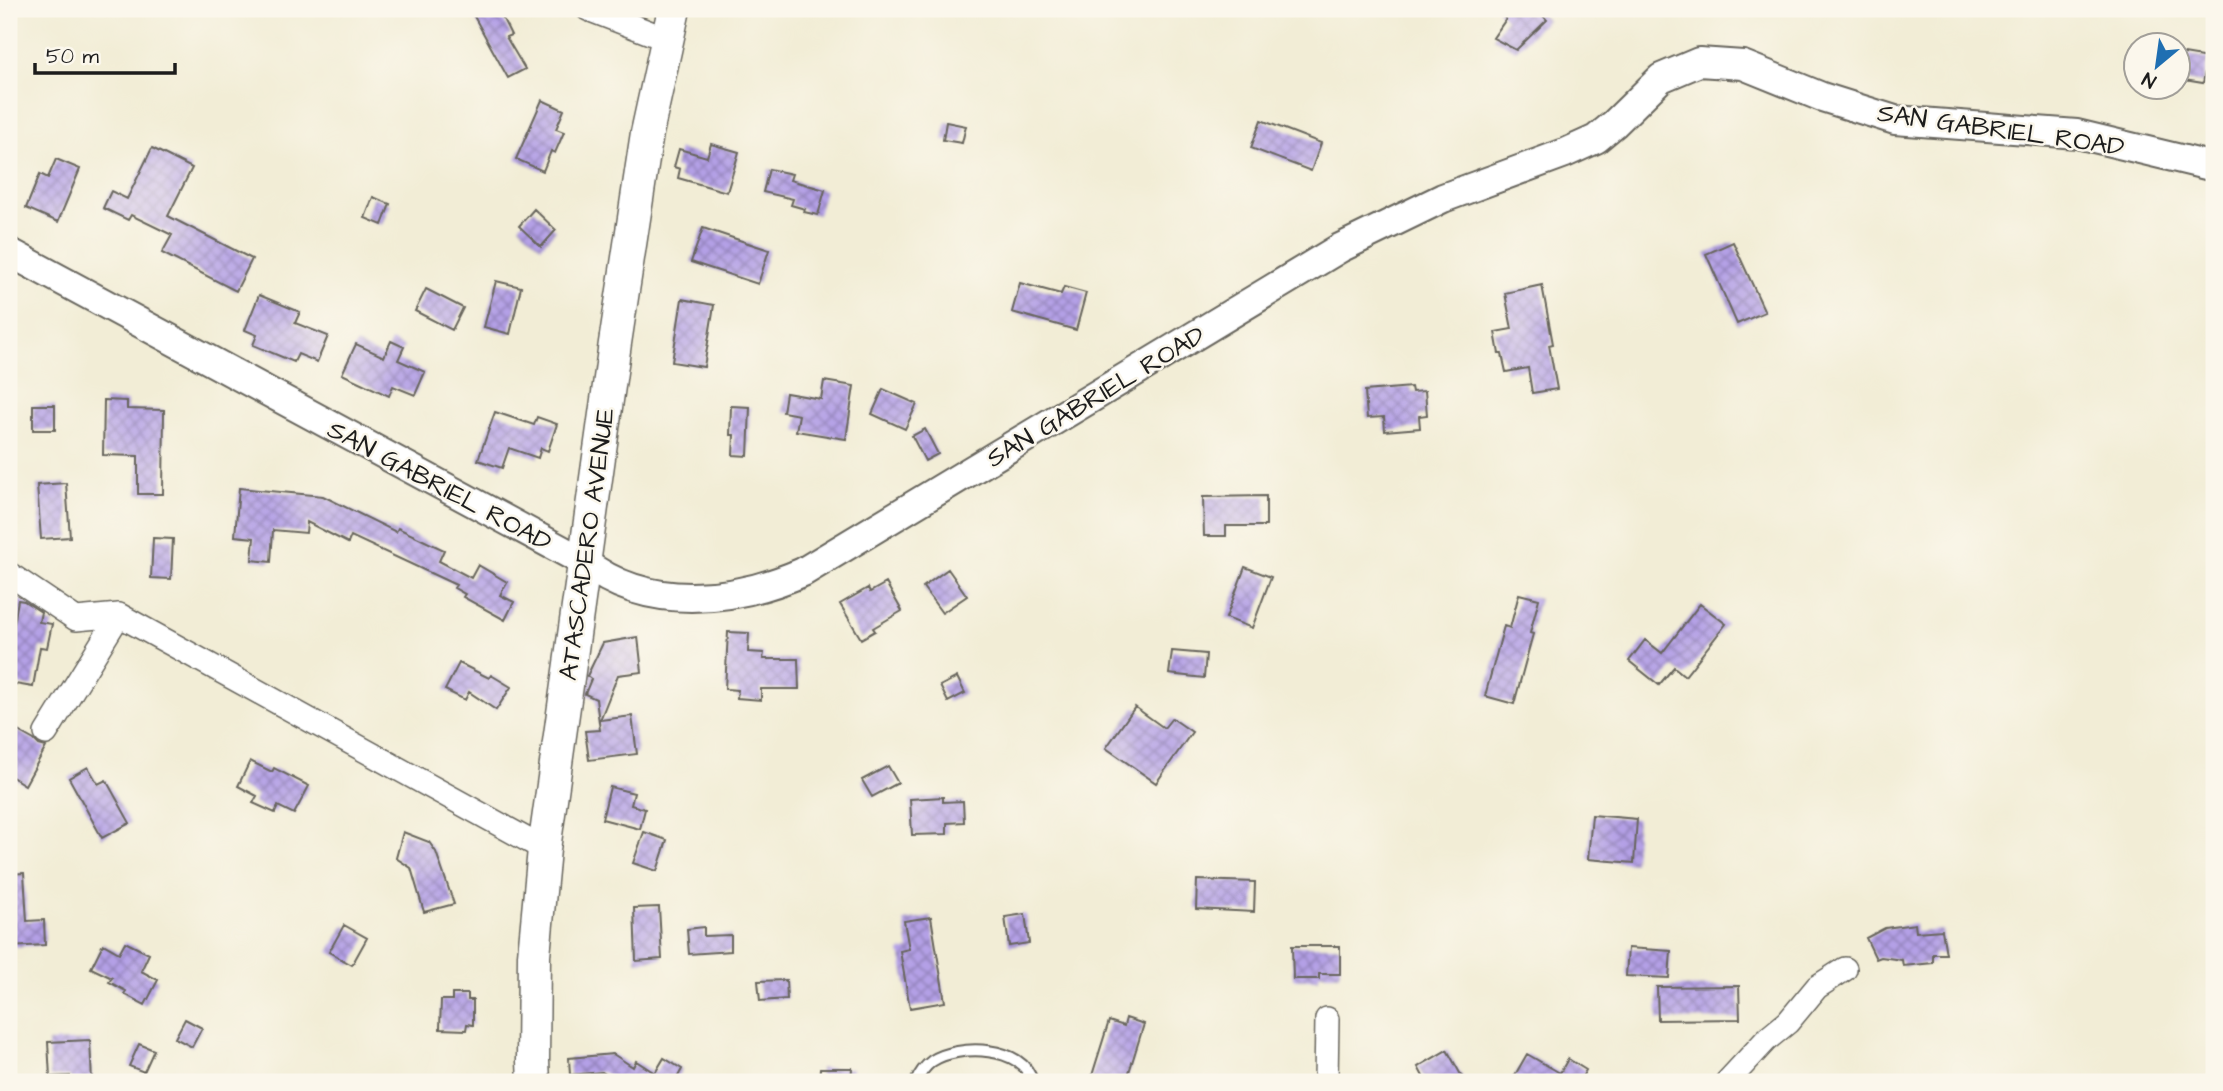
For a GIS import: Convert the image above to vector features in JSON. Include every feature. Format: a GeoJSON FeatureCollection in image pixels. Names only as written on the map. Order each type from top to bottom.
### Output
{"type":"FeatureCollection","features":[{"type":"Feature","properties":{"kind":"main road","name":"ATASCADERO AVENUE"},"geometry":{"type":"LineString","coordinates":[[534,1082],[534,955],[544,849],[647,133],[674,9]]}},
{"type":"Feature","properties":{"kind":"street"},"geometry":{"type":"LineString","coordinates":[[588,9],[666,39]]}},
{"type":"Feature","properties":{"kind":"street","name":"SAN GABRIEL ROAD"},"geometry":{"type":"LineString","coordinates":[[9,253],[584,562],[603,577],[637,590],[679,597],[701,597],[743,593],[803,572],[1340,248],[1443,198],[1596,139],[1661,78],[1699,62],[1743,65],[1822,97],[1895,120],[2077,134],[2214,167]]}},
{"type":"Feature","properties":{"kind":"street"},"geometry":{"type":"LineString","coordinates":[[9,574],[76,620],[119,615],[544,849]]}},
{"type":"Feature","properties":{"kind":"street"},"geometry":{"type":"LineString","coordinates":[[46,733],[119,615]]}},
{"type":"Feature","properties":{"kind":"street"},"geometry":{"type":"LineString","coordinates":[[1727,1082],[1766,1040],[1788,1022],[1816,987],[1845,969]]}},
{"type":"Feature","properties":{"kind":"street"},"geometry":{"type":"LineString","coordinates":[[1326,1082],[1327,1020]]}},
{"type":"Feature","properties":{"kind":"lane"},"geometry":{"type":"LineString","coordinates":[[916,1082],[922,1070],[933,1060],[949,1053],[981,1050],[1009,1057],[1021,1064],[1032,1082]]}},
{"type":"Feature","properties":{"kind":"building"},"geometry":{"type":"Polygon","coordinates":[[[470,9],[498,9],[511,35],[506,37],[525,69],[508,78],[470,9]]]}},
{"type":"Feature","properties":{"kind":"building"},"geometry":{"type":"Polygon","coordinates":[[[1497,9],[1537,9],[1547,20],[1516,50],[1493,38],[1506,19],[1497,9]]]}},
{"type":"Feature","properties":{"kind":"building"},"geometry":{"type":"Polygon","coordinates":[[[2192,55],[2208,58],[2203,83],[2192,81],[2192,55]]]}},
{"type":"Feature","properties":{"kind":"building"},"geometry":{"type":"Polygon","coordinates":[[[542,100],[564,110],[556,129],[564,132],[555,153],[551,151],[543,171],[516,159],[542,100]]]}},
{"type":"Feature","properties":{"kind":"building"},"geometry":{"type":"Polygon","coordinates":[[[1261,120],[1321,143],[1311,171],[1251,148],[1261,120]]]}},
{"type":"Feature","properties":{"kind":"building"},"geometry":{"type":"Polygon","coordinates":[[[946,122],[966,126],[962,143],[943,140],[946,122]]]}},
{"type":"Feature","properties":{"kind":"building"},"geometry":{"type":"Polygon","coordinates":[[[711,144],[739,152],[727,192],[678,178],[680,169],[674,167],[679,149],[707,157],[711,144]]]}},
{"type":"Feature","properties":{"kind":"building"},"geometry":{"type":"Polygon","coordinates":[[[152,148],[192,168],[168,216],[252,259],[236,291],[162,253],[172,235],[131,215],[128,220],[103,208],[111,191],[127,199],[152,148]]]}},
{"type":"Feature","properties":{"kind":"building"},"geometry":{"type":"Polygon","coordinates":[[[56,159],[80,169],[58,222],[26,208],[40,174],[48,178],[56,159]]]}},
{"type":"Feature","properties":{"kind":"building"},"geometry":{"type":"Polygon","coordinates":[[[769,169],[792,174],[790,180],[825,190],[818,215],[791,205],[793,199],[763,192],[769,169]]]}},
{"type":"Feature","properties":{"kind":"building"},"geometry":{"type":"Polygon","coordinates":[[[373,197],[390,204],[382,225],[365,218],[373,197]]]}},
{"type":"Feature","properties":{"kind":"building"},"geometry":{"type":"Polygon","coordinates":[[[534,209],[556,230],[541,247],[519,226],[534,209]]]}},
{"type":"Feature","properties":{"kind":"building"},"geometry":{"type":"Polygon","coordinates":[[[703,228],[769,250],[758,284],[691,262],[703,228]]]}},
{"type":"Feature","properties":{"kind":"building"},"geometry":{"type":"Polygon","coordinates":[[[1733,242],[1765,312],[1737,324],[1706,254],[1733,242]]]}},
{"type":"Feature","properties":{"kind":"building"},"geometry":{"type":"Polygon","coordinates":[[[496,281],[521,287],[510,334],[484,327],[496,281]]]}},
{"type":"Feature","properties":{"kind":"building"},"geometry":{"type":"Polygon","coordinates":[[[1020,283],[1061,294],[1064,287],[1086,293],[1076,330],[1012,312],[1020,283]]]}},
{"type":"Feature","properties":{"kind":"building"},"geometry":{"type":"Polygon","coordinates":[[[1542,285],[1553,344],[1549,345],[1557,389],[1532,393],[1528,368],[1506,372],[1495,332],[1512,329],[1505,293],[1542,285]]]}},
{"type":"Feature","properties":{"kind":"building"},"geometry":{"type":"Polygon","coordinates":[[[426,289],[463,308],[452,330],[415,311],[426,289]]]}},
{"type":"Feature","properties":{"kind":"building"},"geometry":{"type":"Polygon","coordinates":[[[259,295],[300,312],[295,323],[328,336],[317,362],[298,354],[294,362],[253,345],[257,335],[245,330],[259,295]]]}},
{"type":"Feature","properties":{"kind":"building"},"geometry":{"type":"Polygon","coordinates":[[[682,299],[714,305],[704,367],[672,362],[682,299]]]}},
{"type":"Feature","properties":{"kind":"building"},"geometry":{"type":"Polygon","coordinates":[[[391,341],[404,347],[398,360],[425,372],[415,395],[393,386],[389,396],[342,374],[356,344],[384,357],[391,341]]]}},
{"type":"Feature","properties":{"kind":"building"},"geometry":{"type":"Polygon","coordinates":[[[824,381],[854,386],[846,439],[796,431],[799,415],[783,412],[786,393],[821,399],[824,381]]]}},
{"type":"Feature","properties":{"kind":"building"},"geometry":{"type":"Polygon","coordinates":[[[1411,387],[1412,392],[1425,391],[1427,415],[1419,416],[1420,428],[1385,431],[1384,417],[1367,418],[1365,391],[1411,387]]]}},
{"type":"Feature","properties":{"kind":"building"},"geometry":{"type":"Polygon","coordinates":[[[883,389],[917,404],[905,429],[872,414],[883,389]]]}},
{"type":"Feature","properties":{"kind":"building"},"geometry":{"type":"Polygon","coordinates":[[[104,400],[127,401],[127,409],[164,410],[163,494],[138,494],[138,456],[103,455],[104,400]]]}},
{"type":"Feature","properties":{"kind":"building"},"geometry":{"type":"Polygon","coordinates":[[[33,405],[55,405],[55,430],[33,430],[33,405]]]}},
{"type":"Feature","properties":{"kind":"building"},"geometry":{"type":"Polygon","coordinates":[[[731,406],[750,407],[748,456],[733,455],[734,435],[730,435],[731,406]]]}},
{"type":"Feature","properties":{"kind":"building"},"geometry":{"type":"Polygon","coordinates":[[[495,412],[534,425],[537,417],[557,424],[548,451],[541,448],[538,458],[509,448],[502,468],[478,460],[495,412]]]}},
{"type":"Feature","properties":{"kind":"building"},"geometry":{"type":"Polygon","coordinates":[[[925,429],[938,454],[925,461],[912,436],[925,429]]]}},
{"type":"Feature","properties":{"kind":"building"},"geometry":{"type":"Polygon","coordinates":[[[66,483],[70,537],[41,539],[37,485],[66,483]]]}},
{"type":"Feature","properties":{"kind":"building"},"geometry":{"type":"Polygon","coordinates":[[[239,488],[323,496],[396,532],[398,528],[444,550],[439,561],[471,578],[478,565],[507,582],[500,595],[514,602],[505,620],[463,597],[465,594],[454,588],[456,585],[351,536],[348,543],[307,522],[306,533],[273,530],[271,562],[252,560],[254,538],[235,536],[239,488]]]}},
{"type":"Feature","properties":{"kind":"building"},"geometry":{"type":"Polygon","coordinates":[[[1266,496],[1266,526],[1226,526],[1226,536],[1204,536],[1203,497],[1266,496]]]}},
{"type":"Feature","properties":{"kind":"building"},"geometry":{"type":"Polygon","coordinates":[[[153,538],[173,539],[171,579],[151,578],[153,538]]]}},
{"type":"Feature","properties":{"kind":"building"},"geometry":{"type":"Polygon","coordinates":[[[1245,567],[1271,577],[1252,628],[1226,618],[1245,567]]]}},
{"type":"Feature","properties":{"kind":"building"},"geometry":{"type":"Polygon","coordinates":[[[948,569],[967,596],[942,613],[923,587],[948,569]]]}},
{"type":"Feature","properties":{"kind":"building"},"geometry":{"type":"Polygon","coordinates":[[[886,583],[902,611],[873,628],[875,631],[861,639],[840,604],[868,588],[870,592],[886,583]]]}},
{"type":"Feature","properties":{"kind":"building"},"geometry":{"type":"Polygon","coordinates":[[[1519,594],[1539,599],[1530,633],[1533,634],[1514,704],[1485,696],[1504,626],[1510,628],[1519,594]]]}},
{"type":"Feature","properties":{"kind":"building"},"geometry":{"type":"Polygon","coordinates":[[[18,600],[41,612],[39,622],[52,624],[47,648],[40,647],[33,687],[9,683],[9,629],[13,630],[18,600]]]}},
{"type":"Feature","properties":{"kind":"building"},"geometry":{"type":"Polygon","coordinates":[[[1700,604],[1726,624],[1685,676],[1674,667],[1659,685],[1629,661],[1645,640],[1662,653],[1700,604]]]}},
{"type":"Feature","properties":{"kind":"building"},"geometry":{"type":"Polygon","coordinates":[[[728,632],[749,633],[748,652],[764,653],[763,659],[798,659],[799,689],[761,689],[761,700],[737,698],[738,690],[725,689],[728,632]]]}},
{"type":"Feature","properties":{"kind":"building"},"geometry":{"type":"Polygon","coordinates":[[[638,637],[642,672],[618,675],[600,720],[632,716],[637,754],[589,760],[585,731],[600,730],[596,699],[585,694],[591,679],[587,676],[603,643],[638,637]]]}},
{"type":"Feature","properties":{"kind":"building"},"geometry":{"type":"Polygon","coordinates":[[[1172,651],[1206,654],[1204,678],[1169,674],[1172,651]]]}},
{"type":"Feature","properties":{"kind":"building"},"geometry":{"type":"Polygon","coordinates":[[[459,663],[489,678],[491,675],[511,687],[496,710],[469,692],[465,700],[445,690],[459,663]]]}},
{"type":"Feature","properties":{"kind":"building"},"geometry":{"type":"Polygon","coordinates":[[[957,677],[965,693],[948,702],[940,686],[957,677]]]}},
{"type":"Feature","properties":{"kind":"building"},"geometry":{"type":"Polygon","coordinates":[[[1135,707],[1164,728],[1172,718],[1192,732],[1156,783],[1106,748],[1135,707]]]}},
{"type":"Feature","properties":{"kind":"building"},"geometry":{"type":"Polygon","coordinates":[[[9,726],[46,747],[25,785],[9,775],[9,726]]]}},
{"type":"Feature","properties":{"kind":"building"},"geometry":{"type":"Polygon","coordinates":[[[250,761],[272,772],[274,768],[309,786],[294,814],[278,806],[275,813],[253,803],[257,796],[238,786],[250,761]]]}},
{"type":"Feature","properties":{"kind":"building"},"geometry":{"type":"Polygon","coordinates":[[[888,766],[898,783],[872,797],[862,780],[888,766]]]}},
{"type":"Feature","properties":{"kind":"building"},"geometry":{"type":"Polygon","coordinates":[[[88,767],[98,784],[106,780],[130,823],[102,838],[69,778],[88,767]]]}},
{"type":"Feature","properties":{"kind":"building"},"geometry":{"type":"Polygon","coordinates":[[[610,787],[634,793],[631,805],[645,809],[640,829],[602,819],[610,787]]]}},
{"type":"Feature","properties":{"kind":"building"},"geometry":{"type":"Polygon","coordinates":[[[943,797],[943,802],[963,801],[964,822],[947,823],[947,834],[912,835],[910,799],[943,797]]]}},
{"type":"Feature","properties":{"kind":"building"},"geometry":{"type":"Polygon","coordinates":[[[1592,815],[1637,819],[1634,863],[1588,859],[1592,815]]]}},
{"type":"Feature","properties":{"kind":"building"},"geometry":{"type":"Polygon","coordinates":[[[403,832],[429,842],[436,852],[454,904],[424,912],[411,868],[396,858],[403,832]]]}},
{"type":"Feature","properties":{"kind":"building"},"geometry":{"type":"Polygon","coordinates":[[[644,832],[667,840],[657,871],[633,863],[644,832]]]}},
{"type":"Feature","properties":{"kind":"building"},"geometry":{"type":"Polygon","coordinates":[[[24,873],[27,921],[44,920],[45,945],[9,947],[9,874],[24,873]]]}},
{"type":"Feature","properties":{"kind":"building"},"geometry":{"type":"Polygon","coordinates":[[[1197,880],[1255,882],[1254,912],[1196,909],[1197,880]]]}},
{"type":"Feature","properties":{"kind":"building"},"geometry":{"type":"Polygon","coordinates":[[[659,907],[662,959],[636,961],[634,908],[659,907]]]}},
{"type":"Feature","properties":{"kind":"building"},"geometry":{"type":"Polygon","coordinates":[[[1025,914],[1029,943],[1009,946],[1005,917],[1025,914]]]}},
{"type":"Feature","properties":{"kind":"building"},"geometry":{"type":"Polygon","coordinates":[[[931,917],[945,1002],[910,1008],[900,951],[909,949],[904,921],[931,917]]]}},
{"type":"Feature","properties":{"kind":"building"},"geometry":{"type":"Polygon","coordinates":[[[1915,924],[1916,932],[1942,930],[1946,954],[1933,954],[1933,963],[1903,966],[1902,960],[1881,957],[1876,959],[1866,938],[1885,928],[1915,924]]]}},
{"type":"Feature","properties":{"kind":"building"},"geometry":{"type":"Polygon","coordinates":[[[344,925],[367,938],[352,965],[329,952],[344,925]]]}},
{"type":"Feature","properties":{"kind":"building"},"geometry":{"type":"Polygon","coordinates":[[[704,927],[704,936],[731,935],[731,951],[689,954],[687,929],[704,927]]]}},
{"type":"Feature","properties":{"kind":"building"},"geometry":{"type":"Polygon","coordinates":[[[125,942],[149,954],[141,971],[158,980],[145,1005],[109,982],[112,978],[91,968],[103,944],[119,953],[125,942]]]}},
{"type":"Feature","properties":{"kind":"building"},"geometry":{"type":"Polygon","coordinates":[[[1292,946],[1340,946],[1340,974],[1319,974],[1319,979],[1293,979],[1292,946]]]}},
{"type":"Feature","properties":{"kind":"building"},"geometry":{"type":"Polygon","coordinates":[[[1628,948],[1671,951],[1669,978],[1626,976],[1628,948]]]}},
{"type":"Feature","properties":{"kind":"building"},"geometry":{"type":"Polygon","coordinates":[[[786,980],[787,999],[760,1001],[758,981],[786,980]]]}},
{"type":"Feature","properties":{"kind":"building"},"geometry":{"type":"Polygon","coordinates":[[[1739,986],[1740,1019],[1658,1020],[1657,987],[1739,986]]]}},
{"type":"Feature","properties":{"kind":"building"},"geometry":{"type":"Polygon","coordinates":[[[452,994],[468,994],[468,1000],[473,1000],[473,1025],[467,1024],[466,1030],[440,1029],[441,1000],[452,1000],[452,994]]]}},
{"type":"Feature","properties":{"kind":"building"},"geometry":{"type":"Polygon","coordinates":[[[1126,1018],[1144,1024],[1126,1082],[1090,1082],[1109,1021],[1124,1026],[1126,1018]]]}},
{"type":"Feature","properties":{"kind":"building"},"geometry":{"type":"Polygon","coordinates":[[[185,1019],[202,1028],[192,1047],[175,1038],[185,1019]]]}},
{"type":"Feature","properties":{"kind":"building"},"geometry":{"type":"Polygon","coordinates":[[[90,1040],[92,1082],[70,1082],[70,1076],[50,1077],[48,1042],[90,1040]]]}},
{"type":"Feature","properties":{"kind":"building"},"geometry":{"type":"Polygon","coordinates":[[[139,1044],[154,1050],[144,1072],[129,1066],[139,1044]]]}},
{"type":"Feature","properties":{"kind":"building"},"geometry":{"type":"Polygon","coordinates":[[[1447,1050],[1465,1082],[1426,1082],[1418,1067],[1447,1050]]]}},
{"type":"Feature","properties":{"kind":"building"},"geometry":{"type":"Polygon","coordinates":[[[613,1054],[633,1067],[636,1061],[655,1073],[664,1058],[682,1069],[675,1082],[619,1082],[602,1072],[570,1075],[569,1058],[613,1054]]]}},
{"type":"Feature","properties":{"kind":"building"},"geometry":{"type":"Polygon","coordinates":[[[1527,1054],[1560,1073],[1568,1059],[1586,1070],[1579,1082],[1511,1082],[1527,1054]]]}},
{"type":"Feature","properties":{"kind":"building"},"geometry":{"type":"Polygon","coordinates":[[[820,1068],[852,1068],[851,1082],[819,1082],[820,1068]]]}}]}
